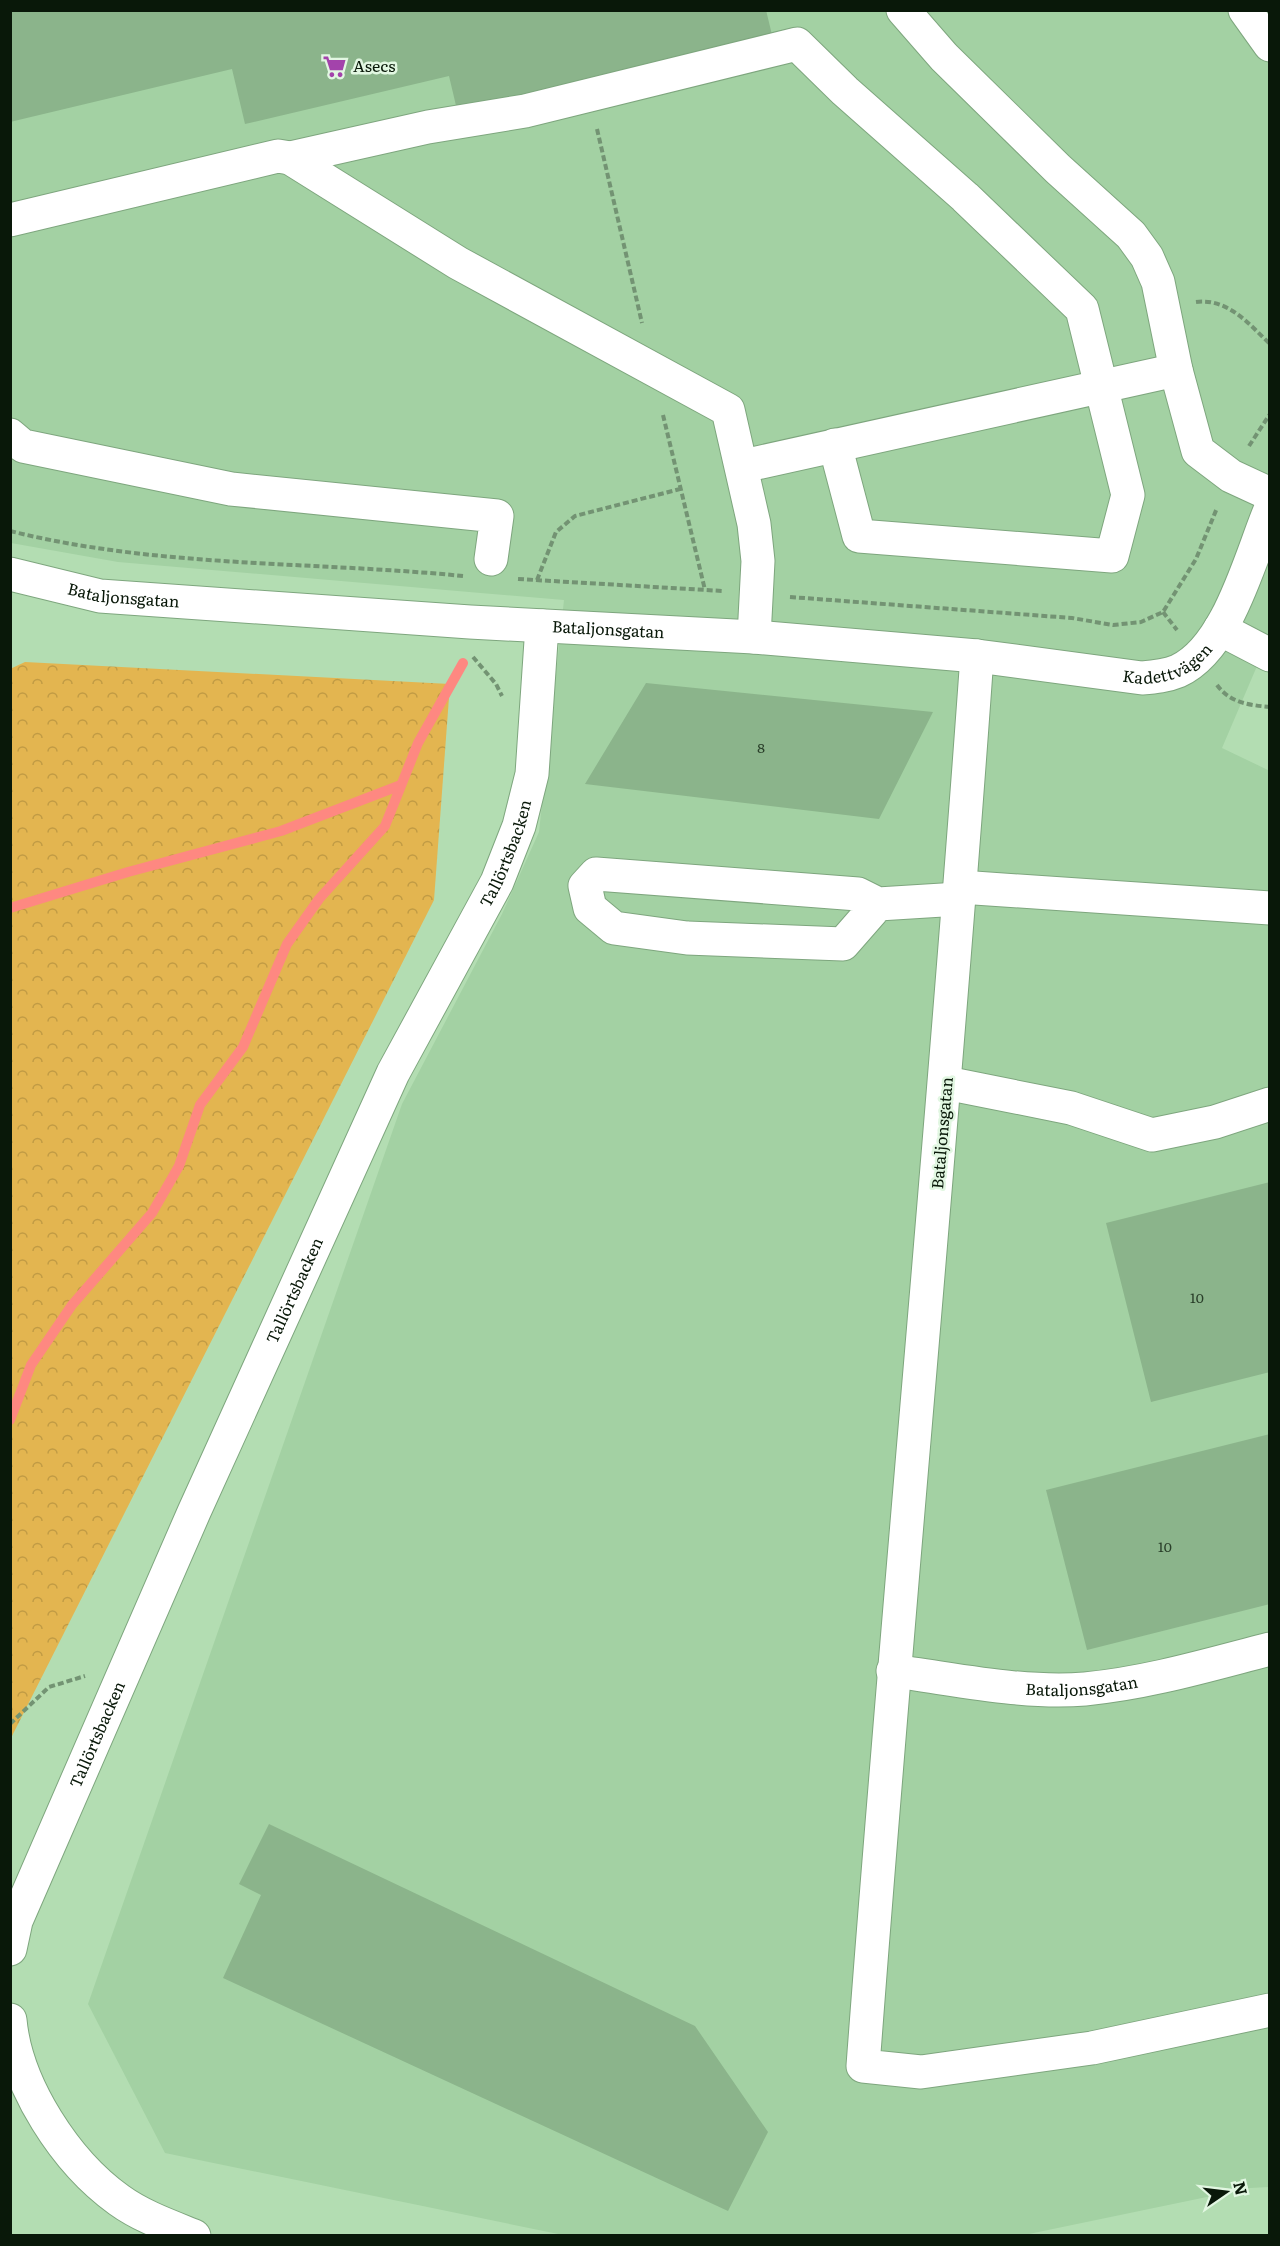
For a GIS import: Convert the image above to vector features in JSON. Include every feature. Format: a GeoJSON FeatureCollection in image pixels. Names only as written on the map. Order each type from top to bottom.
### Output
{"type":"FeatureCollection","features":[{"type":"Feature","properties":{"kind":"main road"},"geometry":{"type":"LineString","coordinates":[[903,10],[944,57],[1058,170],[1131,235],[1147,257],[1158,282],[1176,370],[1198,451],[1231,476],[1269,494]]}},
{"type":"Feature","properties":{"kind":"main road"},"geometry":{"type":"LineString","coordinates":[[1245,10],[1269,45]]}},
{"type":"Feature","properties":{"kind":"main road"},"geometry":{"type":"LineString","coordinates":[[10,220],[278,156],[290,158],[428,127],[525,111],[797,44],[845,91],[965,197],[1082,309],[1128,495],[1112,556],[859,536],[835,445]]}},
{"type":"Feature","properties":{"kind":"main road"},"geometry":{"type":"LineString","coordinates":[[290,158],[458,263],[728,410],[743,466],[754,524],[758,561],[753,637]]}},
{"type":"Feature","properties":{"kind":"main road"},"geometry":{"type":"LineString","coordinates":[[743,466],[1176,370]]}},
{"type":"Feature","properties":{"kind":"main road"},"geometry":{"type":"LineString","coordinates":[[10,435],[23,446],[231,489],[497,516],[493,572]]}},
{"type":"Feature","properties":{"kind":"main road","name":"Kadettvägen"},"geometry":{"type":"LineString","coordinates":[[977,656],[1142,678],[1162,676],[1180,670],[1199,657],[1220,629],[1269,510]]}},
{"type":"Feature","properties":{"kind":"main road","name":"Bataljonsgatan"},"geometry":{"type":"LineString","coordinates":[[10,574],[100,596],[542,626],[753,637],[977,656],[946,1083],[893,1671],[863,2066],[921,2072],[944,2069],[1092,2048],[1269,2010]]}},
{"type":"Feature","properties":{"kind":"main road","name":"Tallörtsbacken"},"geometry":{"type":"LineString","coordinates":[[10,1948],[16,1921],[189,1523],[388,1083],[497,882],[511,851],[532,774],[542,626]]}},
{"type":"Feature","properties":{"kind":"main road"},"geometry":{"type":"LineString","coordinates":[[1220,629],[1269,655]]}},
{"type":"Feature","properties":{"kind":"main road"},"geometry":{"type":"LineString","coordinates":[[878,904],[843,944],[687,938],[614,928],[590,908],[585,886],[596,874],[858,894],[878,904],[960,893],[1269,908]]}},
{"type":"Feature","properties":{"kind":"main road"},"geometry":{"type":"LineString","coordinates":[[946,1083],[1071,1108],[1152,1135],[1215,1122],[1269,1104]]}},
{"type":"Feature","properties":{"kind":"main road","name":"Bataljonsgatan"},"geometry":{"type":"LineString","coordinates":[[893,1671],[1036,1689],[1084,1689],[1145,1681],[1269,1649]]}},
{"type":"Feature","properties":{"kind":"main road"},"geometry":{"type":"LineString","coordinates":[[10,2020],[22,2071],[48,2120],[79,2166],[120,2201],[194,2235]]}},
{"type":"Feature","properties":{"kind":"path"},"geometry":{"type":"LineString","coordinates":[[1164,307],[1204,301],[1224,306],[1241,316],[1269,344]]}},
{"type":"Feature","properties":{"kind":"path"},"geometry":{"type":"LineString","coordinates":[[10,531],[56,542],[153,556],[272,565],[493,572],[537,580],[1072,618],[1113,625],[1141,622],[1163,612],[1196,559],[1231,476],[1269,414]]}},
{"type":"Feature","properties":{"kind":"path"},"geometry":{"type":"LineString","coordinates":[[537,580],[556,532],[575,516],[680,489]]}},
{"type":"Feature","properties":{"kind":"path"},"geometry":{"type":"LineString","coordinates":[[10,1724],[49,1687],[94,1673]]}},
{"type":"Feature","properties":{"kind":"shaded area"},"geometry":{"type":"Polygon","coordinates":[[[11,11],[1269,11],[1269,638],[1222,748],[1270,771],[1269,2187],[1250,2188],[1024,2235],[568,2236],[165,2153],[88,2004],[402,1104],[502,914],[539,832],[564,600],[118,562],[11,543],[11,11]]]}},
{"type":"Feature","properties":{"kind":"green space"},"geometry":{"type":"Polygon","coordinates":[[[25,662],[450,684],[434,900],[11,1738],[10,669],[25,662]]]}},
{"type":"Feature","properties":{"kind":"building","name":"Asecs"},"geometry":{"type":"Polygon","coordinates":[[[10,10],[766,10],[773,39],[458,114],[449,76],[245,124],[232,69],[10,122],[10,10]]]}},
{"type":"Feature","properties":{"kind":"building"},"geometry":{"type":"Polygon","coordinates":[[[646,683],[933,712],[879,819],[585,784],[646,683]]]}},
{"type":"Feature","properties":{"kind":"building"},"geometry":{"type":"Polygon","coordinates":[[[1270,1182],[1270,1372],[1151,1402],[1106,1223],[1270,1182]]]}},
{"type":"Feature","properties":{"kind":"building"},"geometry":{"type":"Polygon","coordinates":[[[1270,1434],[1270,1604],[1087,1650],[1046,1490],[1270,1434]]]}},
{"type":"Feature","properties":{"kind":"building"},"geometry":{"type":"Polygon","coordinates":[[[269,1824],[695,2026],[768,2132],[728,2211],[223,1978],[261,1895],[239,1884],[269,1824]]]}},
{"type":"Feature","properties":{"kind":"waterway"},"geometry":{"type":"LineString","coordinates":[[10,1420],[31,1365],[72,1305],[152,1213],[179,1166],[200,1105],[243,1047],[287,944],[319,899],[385,826],[418,743],[463,663]]}},
{"type":"Feature","properties":{"kind":"waterway"},"geometry":{"type":"LineString","coordinates":[[10,908],[128,872],[281,831],[401,785]]}},
{"type":"Feature","properties":{"kind":"place","name":"Asecs"},"geometry":{"type":"Point","coordinates":[335,66]}}]}
